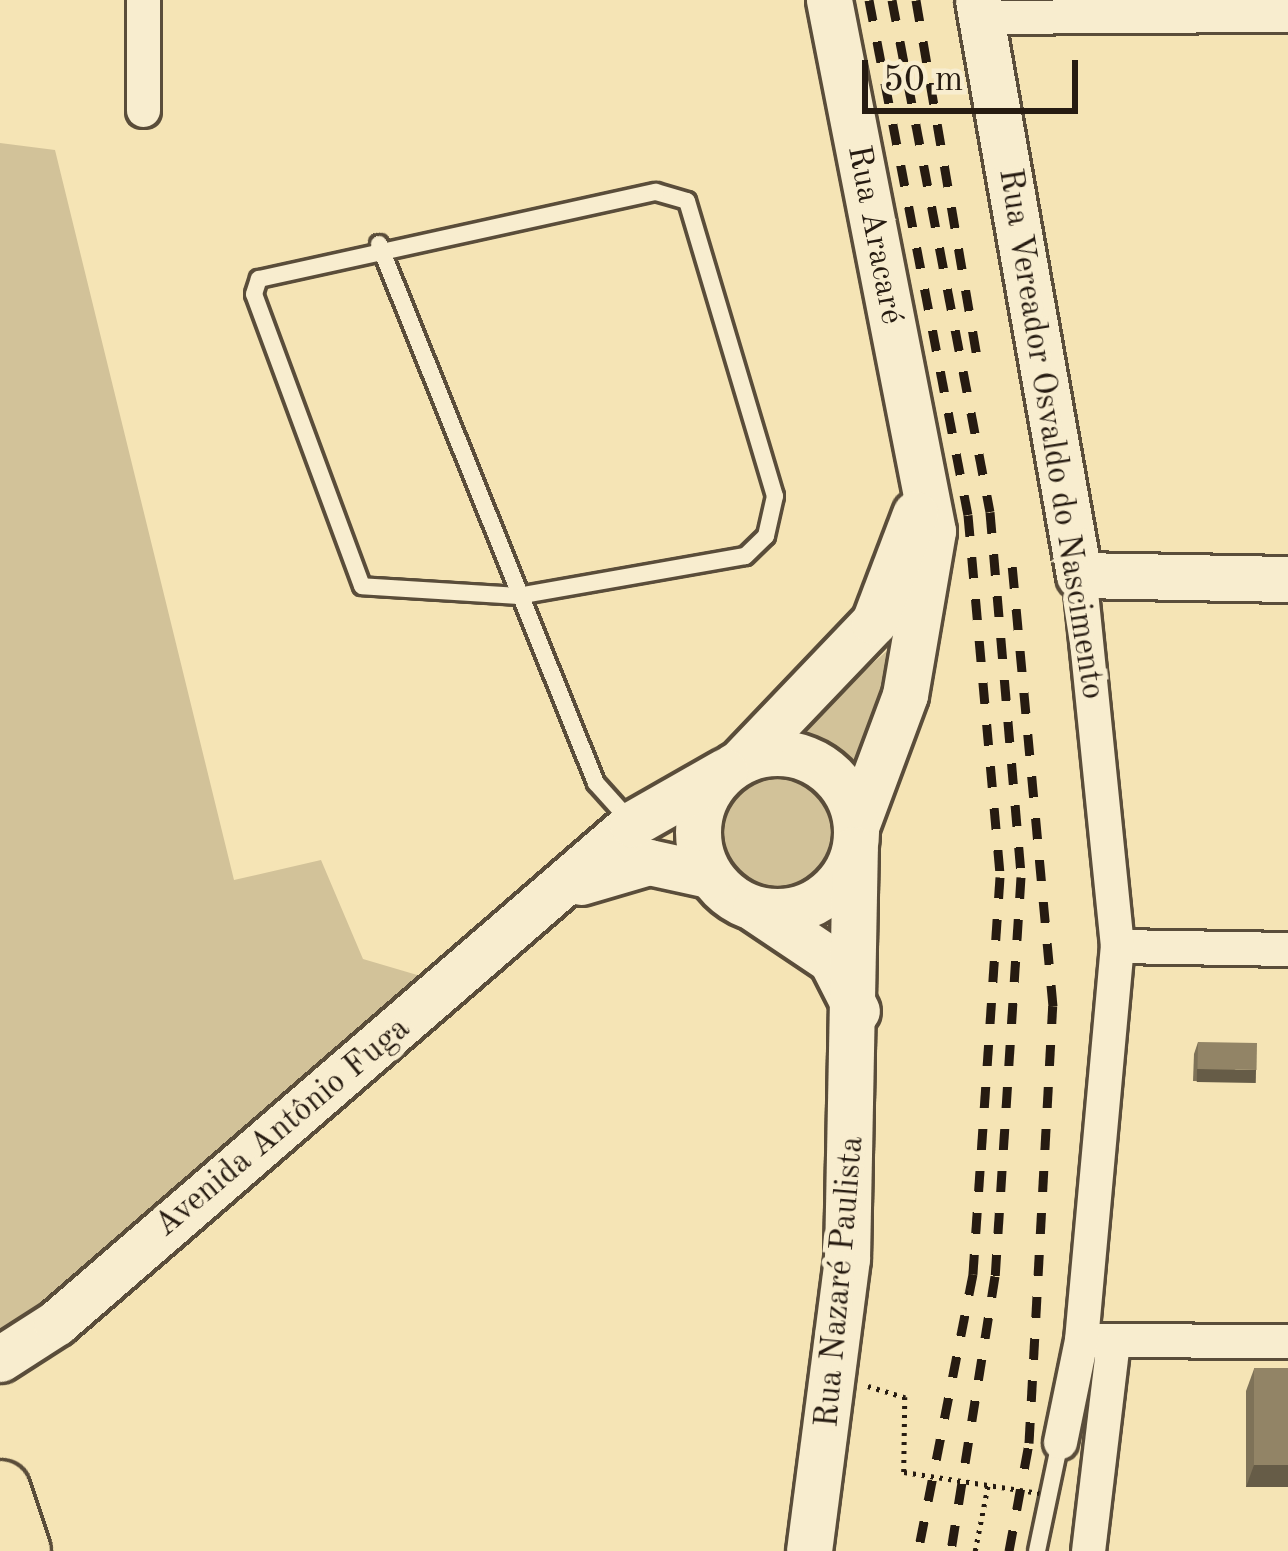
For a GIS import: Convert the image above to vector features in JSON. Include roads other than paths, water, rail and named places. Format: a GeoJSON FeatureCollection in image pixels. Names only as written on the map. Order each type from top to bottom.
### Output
{"type":"FeatureCollection","features":[{"type":"Feature","properties":{"kind":"highway"},"geometry":{"type":"LineString","coordinates":[[0,1491],[20,1551]]}},
{"type":"Feature","properties":{"kind":"main road","name":"Rua Aracaré"},"geometry":{"type":"LineString","coordinates":[[830,0],[922,470],[931,585],[856,837]]}},
{"type":"Feature","properties":{"kind":"main road","name":"Rua Vereador Osvaldo do Nascimento"},"geometry":{"type":"LineString","coordinates":[[980,9],[1079,575]]}},
{"type":"Feature","properties":{"kind":"main road","name":"Rua Aracaré"},"geometry":{"type":"LineString","coordinates":[[734,765],[887,601],[922,470]]}},
{"type":"Feature","properties":{"kind":"main road"},"geometry":{"type":"LineString","coordinates":[[1079,575],[1288,579]]}},
{"type":"Feature","properties":{"kind":"main road"},"geometry":{"type":"LineString","coordinates":[[752,908],[816,900],[856,837],[817,763],[734,765],[697,820],[709,875],[752,908],[831,960],[857,1011]]}},
{"type":"Feature","properties":{"kind":"main road","name":"Avenida Antônio Fuga"},"geometry":{"type":"LineString","coordinates":[[0,1359],[56,1323],[562,890],[632,824],[734,765]]}},
{"type":"Feature","properties":{"kind":"main road","name":"Rua Nazaré Paulista"},"geometry":{"type":"LineString","coordinates":[[809,1551],[842,1326],[857,1011],[856,837]]}},
{"type":"Feature","properties":{"kind":"main road","name":"Avenida Antônio Fuga"},"geometry":{"type":"LineString","coordinates":[[562,890],[649,862],[709,875]]}},
{"type":"Feature","properties":{"kind":"street"},"geometry":{"type":"LineString","coordinates":[[143,0],[143,110]]}},
{"type":"Feature","properties":{"kind":"street"},"geometry":{"type":"LineString","coordinates":[[980,9],[1288,15]]}},
{"type":"Feature","properties":{"kind":"street","name":"Rua Vereador Osvaldo do Nascimento"},"geometry":{"type":"LineString","coordinates":[[1060,1442],[1096,1341],[1117,946],[1079,575]]}},
{"type":"Feature","properties":{"kind":"street"},"geometry":{"type":"LineString","coordinates":[[1117,946],[1288,949]]}},
{"type":"Feature","properties":{"kind":"street"},"geometry":{"type":"LineString","coordinates":[[1088,1551],[1096,1341],[1288,1341]]}},
{"type":"Feature","properties":{"kind":"lane"},"geometry":{"type":"LineString","coordinates":[[656,191],[687,201],[775,496],[766,536],[745,556],[519,596],[362,586],[254,294],[259,279],[379,244],[656,191]]}},
{"type":"Feature","properties":{"kind":"lane"},"geometry":{"type":"LineString","coordinates":[[379,244],[596,783],[632,824]]}},
{"type":"Feature","properties":{"kind":"lane"},"geometry":{"type":"LineString","coordinates":[[1037,1551],[1060,1442]]}},
{"type":"Feature","properties":{"kind":"railway"},"geometry":{"type":"LineString","coordinates":[[869,0],[968,515],[1000,877],[973,1274],[918,1551]]}},
{"type":"Feature","properties":{"kind":"railway"},"geometry":{"type":"LineString","coordinates":[[892,0],[990,512],[1021,877],[995,1276],[951,1551]]}},
{"type":"Feature","properties":{"kind":"railway"},"geometry":{"type":"LineString","coordinates":[[916,0],[978,361]]}},
{"type":"Feature","properties":{"kind":"railway"},"geometry":{"type":"LineString","coordinates":[[1009,1551],[1029,1443],[1053,1006],[1011,550]]}}]}
